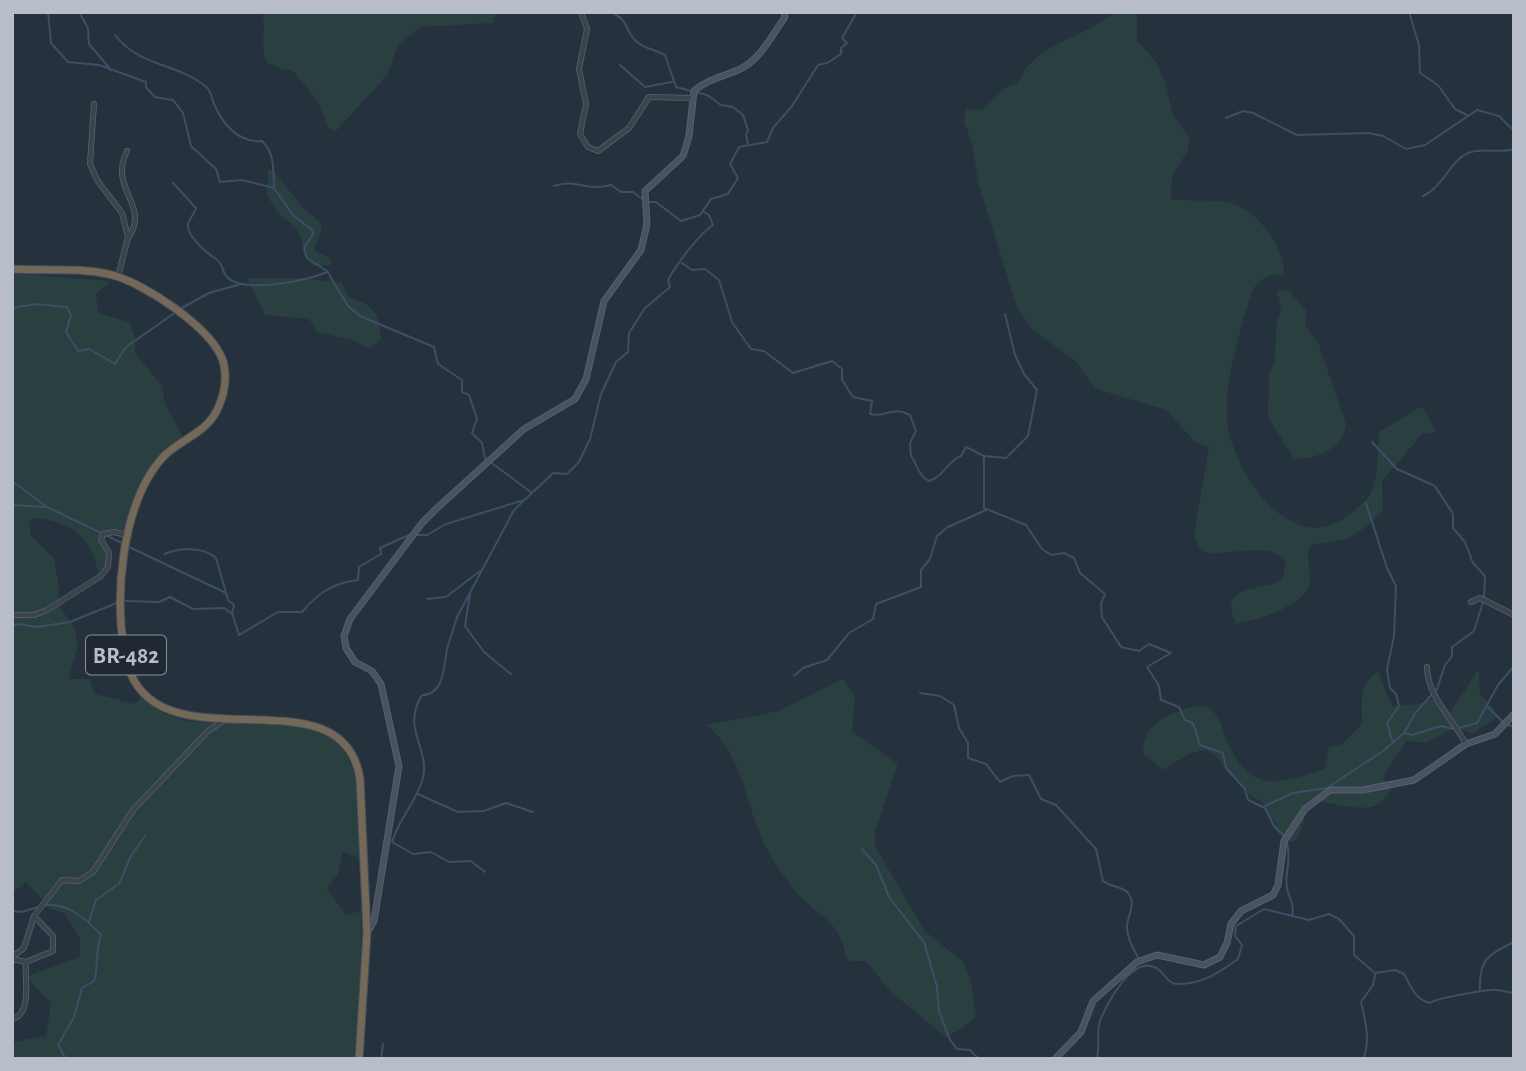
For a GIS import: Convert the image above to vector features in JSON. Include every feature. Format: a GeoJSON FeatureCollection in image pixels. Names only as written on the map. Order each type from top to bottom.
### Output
{"type":"FeatureCollection","features":[{"type":"Feature","properties":{"kind":"highway","name":"BR-482"},"geometry":{"type":"LineString","coordinates":[[12,269],[80,270],[118,277],[149,291],[204,334],[221,356],[225,381],[211,420],[171,450],[148,476],[139,496],[120,594],[125,651],[132,677],[152,699],[171,711],[226,719],[284,720],[313,725],[334,736],[351,755],[360,779],[367,933],[359,1059]]}},
{"type":"Feature","properties":{"kind":"street"},"geometry":{"type":"LineString","coordinates":[[580,12],[587,29],[579,69],[586,104],[580,134],[587,147],[598,151],[607,147],[633,123],[649,97],[658,95],[693,98]]}},
{"type":"Feature","properties":{"kind":"street"},"geometry":{"type":"LineString","coordinates":[[367,933],[374,921],[399,766],[381,684],[372,671],[355,662],[346,648],[344,636],[350,619],[422,523],[524,429],[575,399],[586,379],[604,301],[641,250],[647,224],[645,191],[682,156],[689,136],[694,91],[706,81],[741,69],[763,50],[785,17],[784,12]]}},
{"type":"Feature","properties":{"kind":"street"},"geometry":{"type":"LineString","coordinates":[[94,104],[90,164],[97,180],[122,213],[128,237]]}},
{"type":"Feature","properties":{"kind":"street"},"geometry":{"type":"LineString","coordinates":[[118,277],[128,237],[134,227],[135,212],[120,175],[127,150]]}},
{"type":"Feature","properties":{"kind":"street"},"geometry":{"type":"LineString","coordinates":[[12,615],[34,615],[47,610],[87,586],[108,567],[109,553],[101,540],[103,534],[114,532],[130,536]]}},
{"type":"Feature","properties":{"kind":"street"},"geometry":{"type":"LineString","coordinates":[[1471,602],[1480,598],[1514,615]]}},
{"type":"Feature","properties":{"kind":"street"},"geometry":{"type":"LineString","coordinates":[[1427,667],[1427,680],[1438,702],[1454,719],[1466,744]]}},
{"type":"Feature","properties":{"kind":"street"},"geometry":{"type":"LineString","coordinates":[[1055,1059],[1081,1032],[1093,1001],[1137,962],[1157,955],[1204,965],[1220,957],[1241,911],[1273,895],[1278,885],[1284,841],[1305,809],[1329,790],[1363,790],[1414,780],[1466,744],[1495,734],[1514,713]]}},
{"type":"Feature","properties":{"kind":"street"},"geometry":{"type":"LineString","coordinates":[[12,958],[24,948],[34,916],[62,880],[79,881],[93,872],[133,810],[208,731],[226,719]]}},
{"type":"Feature","properties":{"kind":"street"},"geometry":{"type":"LineString","coordinates":[[12,958],[26,962],[49,954],[54,948],[53,936],[34,916]]}},
{"type":"Feature","properties":{"kind":"street"},"geometry":{"type":"LineString","coordinates":[[12,1019],[21,1015],[26,1006],[26,962]]}},
{"type":"Feature","properties":{"kind":"green space"},"geometry":{"type":"Polygon","coordinates":[[[255,12],[497,12],[493,23],[420,27],[397,47],[388,74],[335,132],[328,127],[317,100],[292,70],[284,70],[267,63],[262,13],[255,12]]]}},
{"type":"Feature","properties":{"kind":"green space"},"geometry":{"type":"Polygon","coordinates":[[[1115,12],[1133,12],[1137,17],[1137,41],[1157,63],[1165,81],[1173,115],[1189,137],[1188,150],[1172,176],[1171,199],[1237,205],[1258,220],[1280,252],[1284,275],[1266,277],[1253,289],[1234,357],[1228,393],[1228,426],[1233,445],[1254,486],[1269,504],[1286,518],[1305,526],[1325,527],[1346,517],[1370,494],[1376,476],[1379,432],[1422,406],[1437,432],[1422,434],[1382,481],[1383,510],[1370,523],[1347,538],[1309,547],[1309,586],[1298,600],[1277,612],[1244,622],[1236,623],[1231,610],[1232,601],[1244,591],[1282,580],[1286,563],[1272,552],[1250,550],[1206,553],[1198,546],[1194,534],[1209,447],[1195,442],[1166,410],[1096,389],[1075,361],[1033,330],[1017,308],[978,182],[972,144],[964,121],[966,109],[981,110],[1006,87],[1018,83],[1025,70],[1047,50],[1115,12]]]}},
{"type":"Feature","properties":{"kind":"green space"},"geometry":{"type":"Polygon","coordinates":[[[268,170],[274,171],[303,208],[319,221],[322,229],[314,251],[330,258],[331,265],[313,266],[304,256],[302,239],[295,227],[278,213],[267,196],[268,170]]]}},
{"type":"Feature","properties":{"kind":"green space"},"geometry":{"type":"Polygon","coordinates":[[[12,273],[111,281],[96,294],[98,313],[129,322],[135,338],[135,353],[162,386],[165,404],[183,437],[160,459],[145,480],[126,534],[113,530],[104,536],[111,558],[99,577],[91,551],[78,533],[69,527],[46,520],[33,518],[29,522],[31,536],[54,559],[59,586],[58,604],[76,630],[77,650],[68,679],[89,679],[95,694],[135,704],[143,695],[168,715],[192,721],[273,721],[299,723],[322,730],[340,746],[354,773],[360,805],[362,859],[343,852],[338,874],[327,889],[346,915],[361,911],[362,957],[355,1059],[12,1059],[12,1042],[46,1036],[51,1003],[28,979],[30,975],[80,957],[80,939],[65,913],[51,909],[26,882],[12,893],[12,273]]]}},
{"type":"Feature","properties":{"kind":"green space"},"geometry":{"type":"Polygon","coordinates":[[[250,278],[302,278],[342,283],[349,297],[373,310],[381,339],[370,349],[352,340],[317,332],[309,319],[265,315],[248,281],[250,278]]]}},
{"type":"Feature","properties":{"kind":"green space"},"geometry":{"type":"Polygon","coordinates":[[[1288,290],[1307,311],[1305,325],[1319,345],[1346,424],[1344,433],[1334,447],[1319,455],[1302,459],[1294,459],[1268,417],[1269,374],[1275,361],[1276,326],[1281,309],[1277,291],[1288,290]]]}},
{"type":"Feature","properties":{"kind":"green space"},"geometry":{"type":"Polygon","coordinates":[[[1479,669],[1480,694],[1492,707],[1496,718],[1472,734],[1456,727],[1425,743],[1407,740],[1383,776],[1391,789],[1385,799],[1369,807],[1359,808],[1317,801],[1302,810],[1304,821],[1296,840],[1291,843],[1278,833],[1275,821],[1268,817],[1263,803],[1250,795],[1214,754],[1205,750],[1191,753],[1163,770],[1144,755],[1147,734],[1163,718],[1186,709],[1207,706],[1218,718],[1228,743],[1247,772],[1269,781],[1294,778],[1325,769],[1329,747],[1342,744],[1362,724],[1364,688],[1378,672],[1392,706],[1419,704],[1433,699],[1450,713],[1479,669]]]}},
{"type":"Feature","properties":{"kind":"green space"},"geometry":{"type":"Polygon","coordinates":[[[843,679],[855,696],[852,731],[898,764],[875,831],[875,846],[925,931],[962,961],[970,977],[976,1016],[963,1028],[946,1037],[891,992],[866,961],[850,961],[846,957],[834,928],[799,895],[773,860],[762,839],[730,753],[706,725],[779,711],[843,679]]]}},
{"type":"Feature","properties":{"kind":"waterway"},"geometry":{"type":"LineString","coordinates":[[48,12],[51,43],[68,62],[99,65],[146,82],[146,87],[155,97],[173,100],[183,113],[191,146],[216,169],[220,182],[242,180],[274,188],[293,215],[312,230],[313,234],[304,248],[307,258],[327,271],[348,306],[360,316],[434,347],[438,364],[462,380],[462,392],[469,395],[477,419],[472,433],[482,443],[485,458],[532,493]]}},
{"type":"Feature","properties":{"kind":"waterway"},"geometry":{"type":"LineString","coordinates":[[79,12],[88,28],[89,44],[111,70]]}},
{"type":"Feature","properties":{"kind":"waterway"},"geometry":{"type":"LineString","coordinates":[[610,12],[624,22],[637,42],[665,55],[676,87],[707,95],[721,105],[733,107],[743,115],[748,130],[748,144]]}},
{"type":"Feature","properties":{"kind":"waterway"},"geometry":{"type":"LineString","coordinates":[[554,186],[569,183],[595,187],[611,185],[621,192],[633,192],[646,202],[656,202],[681,221],[700,215],[711,199],[728,194],[738,178],[730,164],[739,147],[767,142],[773,128],[792,106],[818,65],[841,54],[841,48],[847,43],[842,38],[857,12]]}},
{"type":"Feature","properties":{"kind":"waterway"},"geometry":{"type":"LineString","coordinates":[[1409,12],[1419,45],[1420,73],[1438,85],[1455,109],[1467,115]]}},
{"type":"Feature","properties":{"kind":"waterway"},"geometry":{"type":"LineString","coordinates":[[115,35],[135,53],[181,72],[206,87],[218,112],[233,131],[246,139],[262,141],[266,146],[272,162],[274,187]]}},
{"type":"Feature","properties":{"kind":"waterway"},"geometry":{"type":"LineString","coordinates":[[620,65],[645,87],[672,82]]}},
{"type":"Feature","properties":{"kind":"waterway"},"geometry":{"type":"LineString","coordinates":[[1226,118],[1243,111],[1253,113],[1297,135],[1369,133],[1383,136],[1406,149],[1425,145],[1477,110],[1499,116],[1514,131]]}},
{"type":"Feature","properties":{"kind":"waterway"},"geometry":{"type":"LineString","coordinates":[[1423,196],[1436,187],[1456,162],[1468,153],[1514,149]]}},
{"type":"Feature","properties":{"kind":"waterway"},"geometry":{"type":"LineString","coordinates":[[173,183],[196,208],[188,224],[192,236],[204,250],[219,261],[227,277],[235,282],[247,285],[276,284],[327,272]]}},
{"type":"Feature","properties":{"kind":"waterway"},"geometry":{"type":"LineString","coordinates":[[485,872],[471,861],[449,862],[431,852],[413,854],[392,842],[423,778],[423,757],[414,718],[416,707],[422,695],[429,694],[439,685],[457,617],[514,510],[553,473],[567,474],[579,462],[590,439],[601,394],[616,362],[628,352],[629,333],[645,308],[670,287],[668,280],[676,266],[713,225],[709,215],[704,212]]}},
{"type":"Feature","properties":{"kind":"waterway"},"geometry":{"type":"LineString","coordinates":[[682,263],[692,270],[705,269],[719,280],[732,322],[751,349],[764,351],[793,373],[832,361],[842,369],[842,380],[853,397],[872,401],[870,414],[898,411],[910,415],[916,431],[910,443],[911,456],[920,473],[929,481],[961,456],[966,447],[984,456],[1006,458],[1028,436],[1037,390],[1024,374],[1015,355],[1005,314]]}},
{"type":"Feature","properties":{"kind":"waterway"},"geometry":{"type":"LineString","coordinates":[[180,309],[209,293],[241,284]]}},
{"type":"Feature","properties":{"kind":"waterway"},"geometry":{"type":"LineString","coordinates":[[12,308],[36,304],[67,307],[71,315],[66,332],[78,351],[89,349],[115,364],[126,347],[176,312]]}},
{"type":"Feature","properties":{"kind":"waterway"},"geometry":{"type":"LineString","coordinates":[[1372,442],[1397,469],[1435,486],[1453,514],[1453,528],[1465,542],[1473,563],[1485,576],[1484,597]]}},
{"type":"Feature","properties":{"kind":"waterway"},"geometry":{"type":"LineString","coordinates":[[984,456],[984,508],[1026,525],[1042,549],[1051,555],[1064,553],[1074,558],[1080,573],[1105,594],[1101,604],[1102,617],[1121,647],[1139,651],[1149,644],[1171,653],[1147,667],[1159,686],[1161,700],[1179,707],[1185,720],[1193,723],[1200,745],[1223,753],[1226,768],[1245,789],[1248,800],[1265,808],[1274,826],[1285,837]]}},
{"type":"Feature","properties":{"kind":"waterway"},"geometry":{"type":"LineString","coordinates":[[12,481],[47,507],[122,543]]}},
{"type":"Feature","properties":{"kind":"waterway"},"geometry":{"type":"LineString","coordinates":[[415,535],[427,535],[446,524],[524,500]]}},
{"type":"Feature","properties":{"kind":"waterway"},"geometry":{"type":"LineString","coordinates":[[1366,503],[1387,568],[1396,586],[1394,636],[1387,669],[1390,688],[1396,694],[1399,706],[1387,723],[1392,740]]}},
{"type":"Feature","properties":{"kind":"waterway"},"geometry":{"type":"LineString","coordinates":[[12,505],[46,507]]}},
{"type":"Feature","properties":{"kind":"waterway"},"geometry":{"type":"LineString","coordinates":[[794,676],[803,668],[827,660],[849,633],[873,619],[876,604],[921,587],[921,570],[930,559],[937,536],[948,527],[986,510]]}},
{"type":"Feature","properties":{"kind":"waterway"},"geometry":{"type":"LineString","coordinates":[[165,554],[191,549],[216,558],[228,600],[234,605],[232,613],[239,635],[278,612],[302,612],[327,590],[358,580],[359,567],[381,554],[380,548],[409,535]]}},
{"type":"Feature","properties":{"kind":"waterway"},"geometry":{"type":"LineString","coordinates":[[127,546],[226,593]]}},
{"type":"Feature","properties":{"kind":"waterway"},"geometry":{"type":"LineString","coordinates":[[427,599],[446,597],[480,571]]}},
{"type":"Feature","properties":{"kind":"waterway"},"geometry":{"type":"LineString","coordinates":[[470,593],[465,626],[484,652],[511,674]]}},
{"type":"Feature","properties":{"kind":"waterway"},"geometry":{"type":"LineString","coordinates":[[125,601],[159,602],[170,597],[193,609],[224,608],[231,613]]}},
{"type":"Feature","properties":{"kind":"waterway"},"geometry":{"type":"LineString","coordinates":[[12,626],[18,624],[37,627],[70,622],[119,602]]}},
{"type":"Feature","properties":{"kind":"waterway"},"geometry":{"type":"LineString","coordinates":[[1265,806],[1293,793],[1327,788],[1383,751],[1404,733],[1416,712],[1437,689],[1445,665],[1452,656],[1452,647],[1474,631],[1483,602]]}},
{"type":"Feature","properties":{"kind":"waterway"},"geometry":{"type":"LineString","coordinates":[[1404,733],[1412,735],[1441,726],[1455,729],[1477,723],[1498,685],[1514,666]]}},
{"type":"Feature","properties":{"kind":"waterway"},"geometry":{"type":"LineString","coordinates":[[920,693],[940,696],[954,705],[959,728],[968,743],[968,758],[986,764],[1000,782],[1013,776],[1029,775],[1041,799],[1056,805],[1096,849],[1103,881],[1125,891],[1131,897],[1127,931],[1139,959]]}},
{"type":"Feature","properties":{"kind":"waterway"},"geometry":{"type":"LineString","coordinates":[[1487,706],[1503,722]]}},
{"type":"Feature","properties":{"kind":"waterway"},"geometry":{"type":"LineString","coordinates":[[1508,725],[1514,727]]}},
{"type":"Feature","properties":{"kind":"waterway"},"geometry":{"type":"LineString","coordinates":[[418,794],[458,812],[484,811],[506,803],[533,812]]}},
{"type":"Feature","properties":{"kind":"waterway"},"geometry":{"type":"LineString","coordinates":[[89,922],[96,900],[119,884],[131,856],[145,836]]}},
{"type":"Feature","properties":{"kind":"waterway"},"geometry":{"type":"LineString","coordinates":[[1287,843],[1289,856],[1286,882],[1292,916]]}},
{"type":"Feature","properties":{"kind":"waterway"},"geometry":{"type":"LineString","coordinates":[[862,849],[876,865],[889,897],[924,942],[937,987],[939,1011],[950,1040],[957,1049],[970,1050],[979,1059]]}},
{"type":"Feature","properties":{"kind":"waterway"},"geometry":{"type":"LineString","coordinates":[[12,911],[56,905],[73,911],[101,935],[94,981],[82,988],[74,1017],[58,1045],[66,1059]]}},
{"type":"Feature","properties":{"kind":"waterway"},"geometry":{"type":"LineString","coordinates":[[1097,1059],[1100,1021],[1114,993],[1130,974],[1149,966],[1158,969],[1175,984],[1196,982],[1211,976],[1238,959],[1242,945],[1235,936],[1236,926],[1264,909],[1309,920],[1329,914],[1339,919],[1354,936],[1354,955],[1375,973],[1395,970],[1404,974],[1417,995],[1430,1003],[1485,991],[1514,993]]}},
{"type":"Feature","properties":{"kind":"waterway"},"geometry":{"type":"LineString","coordinates":[[1480,991],[1481,972],[1486,960],[1514,942]]}},
{"type":"Feature","properties":{"kind":"waterway"},"geometry":{"type":"LineString","coordinates":[[1363,1059],[1367,1038],[1361,1002],[1373,985],[1375,975]]}},
{"type":"Feature","properties":{"kind":"waterway"},"geometry":{"type":"LineString","coordinates":[[381,1059],[383,1044]]}}]}
